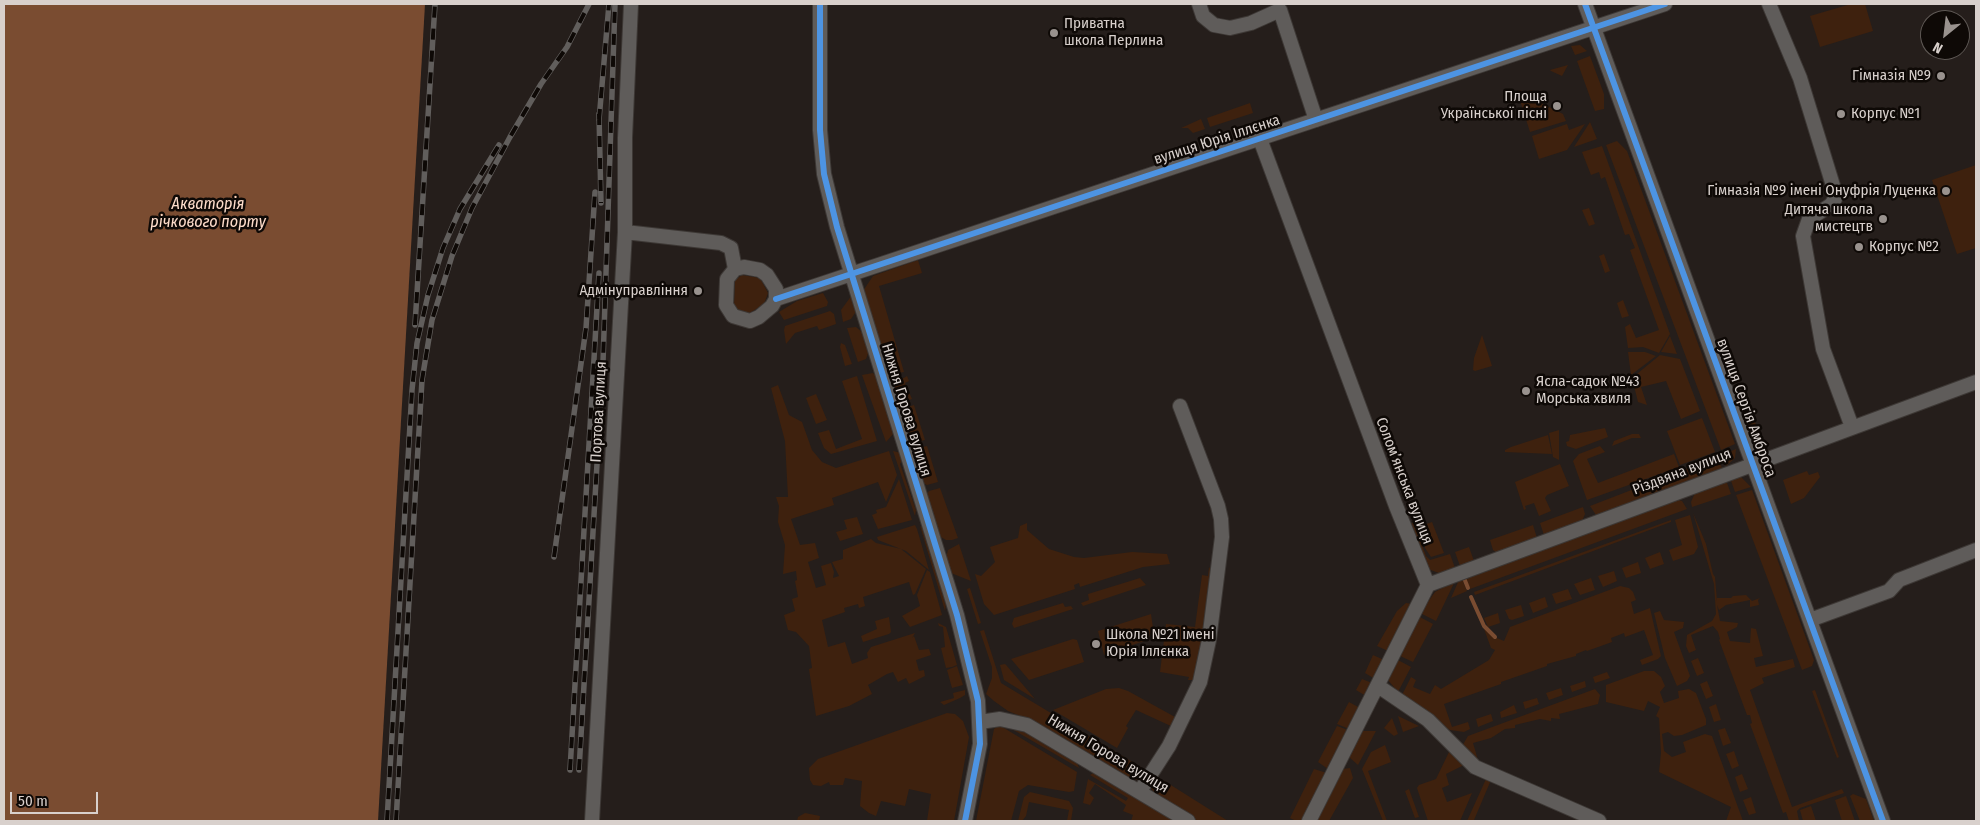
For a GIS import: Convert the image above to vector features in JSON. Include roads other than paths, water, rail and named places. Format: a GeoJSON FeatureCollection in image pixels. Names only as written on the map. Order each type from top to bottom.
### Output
{"type":"FeatureCollection","features":[{"type":"Feature","properties":{"kind":"street","name":"Портова вулиця"},"geometry":{"type":"LineString","coordinates":[[592,821],[625,232],[625,138],[630,4]]}},
{"type":"Feature","properties":{"kind":"street","name":"Нижня Горова вулиця"},"geometry":{"type":"LineString","coordinates":[[820,4],[821,151],[836,227],[957,615],[974,687],[980,722],[980,744],[966,821]]}},
{"type":"Feature","properties":{"kind":"street"},"geometry":{"type":"LineString","coordinates":[[1199,4],[1203,16],[1214,25],[1230,28],[1251,24],[1280,10],[1316,120]]}},
{"type":"Feature","properties":{"kind":"street","name":"вулиця Сергія Амброса"},"geometry":{"type":"LineString","coordinates":[[1585,4],[1883,821]]}},
{"type":"Feature","properties":{"kind":"street","name":"вулиця Юрія Іллєнка"},"geometry":{"type":"LineString","coordinates":[[735,269],[727,279],[727,309],[732,316],[750,321],[766,312],[776,298],[1665,4]]}},
{"type":"Feature","properties":{"kind":"street"},"geometry":{"type":"LineString","coordinates":[[1769,4],[1800,78],[1835,192],[1835,199],[1830,205],[1809,219],[1805,224],[1803,236],[1823,349],[1852,427]]}},
{"type":"Feature","properties":{"kind":"street","name":"Соломʼянська вулиця"},"geometry":{"type":"LineString","coordinates":[[1260,139],[1392,498],[1428,585]]}},
{"type":"Feature","properties":{"kind":"street"},"geometry":{"type":"LineString","coordinates":[[625,232],[721,243],[731,248],[735,269],[752,268],[767,274],[776,289],[776,298]]}},
{"type":"Feature","properties":{"kind":"street","name":"Різдвяна вулиця"},"geometry":{"type":"LineString","coordinates":[[1428,585],[1752,463],[1976,382]]}},
{"type":"Feature","properties":{"kind":"street"},"geometry":{"type":"LineString","coordinates":[[1140,791],[1169,746],[1200,682],[1209,640],[1222,538],[1218,506],[1180,406]]}},
{"type":"Feature","properties":{"kind":"street"},"geometry":{"type":"LineString","coordinates":[[1810,620],[1889,591],[1899,580],[1976,550]]}},
{"type":"Feature","properties":{"kind":"street"},"geometry":{"type":"LineString","coordinates":[[1309,821],[1428,585]]}},
{"type":"Feature","properties":{"kind":"street"},"geometry":{"type":"LineString","coordinates":[[1378,686],[1428,720],[1475,767],[1600,821]]}},
{"type":"Feature","properties":{"kind":"street","name":"Нижня Горова вулиця"},"geometry":{"type":"LineString","coordinates":[[980,722],[1008,719],[1028,725],[1188,821]]}},
{"type":"Feature","properties":{"kind":"water","name":"Акваторія річкового порту"},"geometry":{"type":"Polygon","coordinates":[[[4,4],[425,4],[378,821],[4,821],[4,4]]]}},
{"type":"Feature","properties":{"kind":"waterway"},"geometry":{"type":"LineString","coordinates":[[1464,578],[1468,588]]}},
{"type":"Feature","properties":{"kind":"waterway"},"geometry":{"type":"LineString","coordinates":[[1471,597],[1484,626],[1495,637]]}},
{"type":"Feature","properties":{"kind":"railway"},"geometry":{"type":"LineString","coordinates":[[415,325],[435,4]]}},
{"type":"Feature","properties":{"kind":"railway"},"geometry":{"type":"LineString","coordinates":[[396,821],[422,380],[432,320],[452,256],[472,208],[510,137],[541,84],[567,47],[589,4]]}},
{"type":"Feature","properties":{"kind":"railway"},"geometry":{"type":"LineString","coordinates":[[599,120],[609,4]]}},
{"type":"Feature","properties":{"kind":"railway"},"geometry":{"type":"LineString","coordinates":[[579,770],[603,362],[615,4]]}},
{"type":"Feature","properties":{"kind":"railway"},"geometry":{"type":"LineString","coordinates":[[599,114],[601,203]]}},
{"type":"Feature","properties":{"kind":"railway"},"geometry":{"type":"LineString","coordinates":[[387,821],[412,390],[417,343],[428,295],[443,248],[460,209],[499,145]]}},
{"type":"Feature","properties":{"kind":"railway"},"geometry":{"type":"LineString","coordinates":[[554,557],[586,328],[595,192]]}},
{"type":"Feature","properties":{"kind":"railway"},"geometry":{"type":"LineString","coordinates":[[570,770],[599,273]]}},
{"type":"Feature","properties":{"kind":"place","name":"Приватна школа Перлина"},"geometry":{"type":"Point","coordinates":[1054,33]}},
{"type":"Feature","properties":{"kind":"place","name":"Гімназія №9"},"geometry":{"type":"Point","coordinates":[1941,76]}},
{"type":"Feature","properties":{"kind":"place","name":"Площа Української пісні"},"geometry":{"type":"Point","coordinates":[1557,106]}},
{"type":"Feature","properties":{"kind":"place","name":"Корпус №1"},"geometry":{"type":"Point","coordinates":[1841,114]}},
{"type":"Feature","properties":{"kind":"place","name":"Гімназія №9 імені Онуфрія Луценка"},"geometry":{"type":"Point","coordinates":[1946,191]}},
{"type":"Feature","properties":{"kind":"place","name":"Дитяча школа мистецтв"},"geometry":{"type":"Point","coordinates":[1883,219]}},
{"type":"Feature","properties":{"kind":"place","name":"Корпус №2"},"geometry":{"type":"Point","coordinates":[1859,247]}},
{"type":"Feature","properties":{"kind":"place","name":"Адмінуправління"},"geometry":{"type":"Point","coordinates":[698,291]}},
{"type":"Feature","properties":{"kind":"place","name":"Ясла-садок №43 Морська хвиля"},"geometry":{"type":"Point","coordinates":[1526,391]}},
{"type":"Feature","properties":{"kind":"place","name":"Школа №21 імені Юрія Іллєнка"},"geometry":{"type":"Point","coordinates":[1096,644]}}]}
